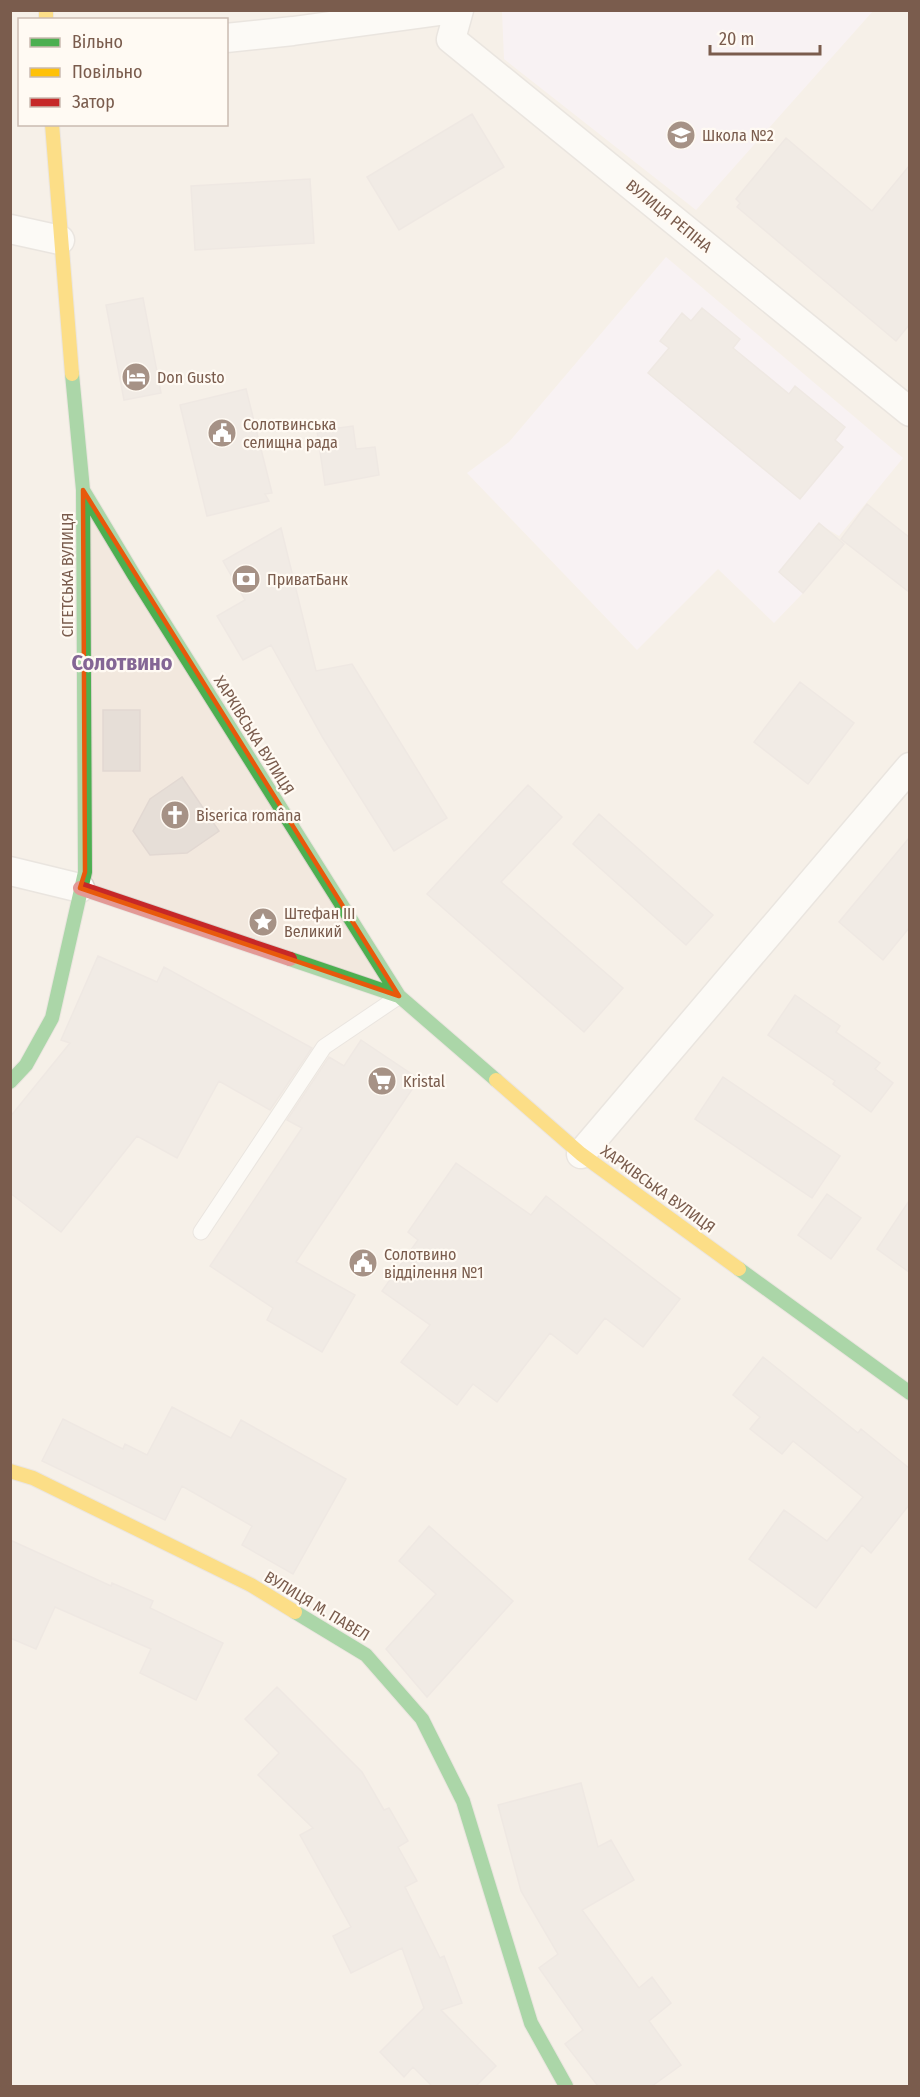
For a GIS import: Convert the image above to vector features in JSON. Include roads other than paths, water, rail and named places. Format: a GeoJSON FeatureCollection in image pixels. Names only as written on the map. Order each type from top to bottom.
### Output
{"type":"FeatureCollection","features":[{"type":"Feature","properties":{"kind":"street"},"geometry":{"type":"LineString","coordinates":[[228,38],[447,10]]}},
{"type":"Feature","properties":{"kind":"street","name":"ВУЛИЦЯ РЕПІНА"},"geometry":{"type":"LineString","coordinates":[[459,10],[451,39],[909,412]]}},
{"type":"Feature","properties":{"kind":"street","name":"СІГЕТСЬКА ВУЛИЦЯ"},"geometry":{"type":"LineString","coordinates":[[10,1082],[27,1065],[52,1018],[85,872],[83,490],[52,126]]}},
{"type":"Feature","properties":{"kind":"street"},"geometry":{"type":"LineString","coordinates":[[10,230],[60,240]]}},
{"type":"Feature","properties":{"kind":"street","name":"ХАРКІВСЬКА ВУЛИЦЯ"},"geometry":{"type":"LineString","coordinates":[[83,490],[399,996],[581,1154],[909,1393]]}},
{"type":"Feature","properties":{"kind":"street"},"geometry":{"type":"LineString","coordinates":[[581,1154],[909,767]]}},
{"type":"Feature","properties":{"kind":"street"},"geometry":{"type":"LineString","coordinates":[[10,871],[80,888]]}},
{"type":"Feature","properties":{"kind":"street","name":"ХАРКІВСЬКА ВУЛИЦЯ"},"geometry":{"type":"LineString","coordinates":[[80,888],[399,996]]}},
{"type":"Feature","properties":{"kind":"street","name":"ВУЛИЦЯ М. ПАВЕЛ"},"geometry":{"type":"LineString","coordinates":[[10,1472],[33,1478],[251,1585],[366,1655],[422,1719],[463,1801],[531,2023],[566,2086]]}},
{"type":"Feature","properties":{"kind":"lane"},"geometry":{"type":"LineString","coordinates":[[201,1232],[324,1047],[399,996]]}},
{"type":"Feature","properties":{"kind":"place","name":"Школа №2"},"geometry":{"type":"Point","coordinates":[681,135]}},
{"type":"Feature","properties":{"kind":"place","name":"Don Gusto"},"geometry":{"type":"Point","coordinates":[136,377]}},
{"type":"Feature","properties":{"kind":"place","name":"Солотвинська селищна рада"},"geometry":{"type":"Point","coordinates":[222,433]}},
{"type":"Feature","properties":{"kind":"place","name":"ПриватБанк"},"geometry":{"type":"Point","coordinates":[246,579]}},
{"type":"Feature","properties":{"kind":"place","name":"Biserica româna"},"geometry":{"type":"Point","coordinates":[175,815]}},
{"type":"Feature","properties":{"kind":"place","name":"Штефан III Великий"},"geometry":{"type":"Point","coordinates":[263,922]}},
{"type":"Feature","properties":{"kind":"place","name":"Kristal"},"geometry":{"type":"Point","coordinates":[382,1081]}},
{"type":"Feature","properties":{"kind":"place","name":"Солотвино відділення №1"},"geometry":{"type":"Point","coordinates":[363,1263]}},
{"type":"Feature","properties":{"kind":"district","name":"Солотвино"},"geometry":{"type":"Point","coordinates":[122,662]}}]}
